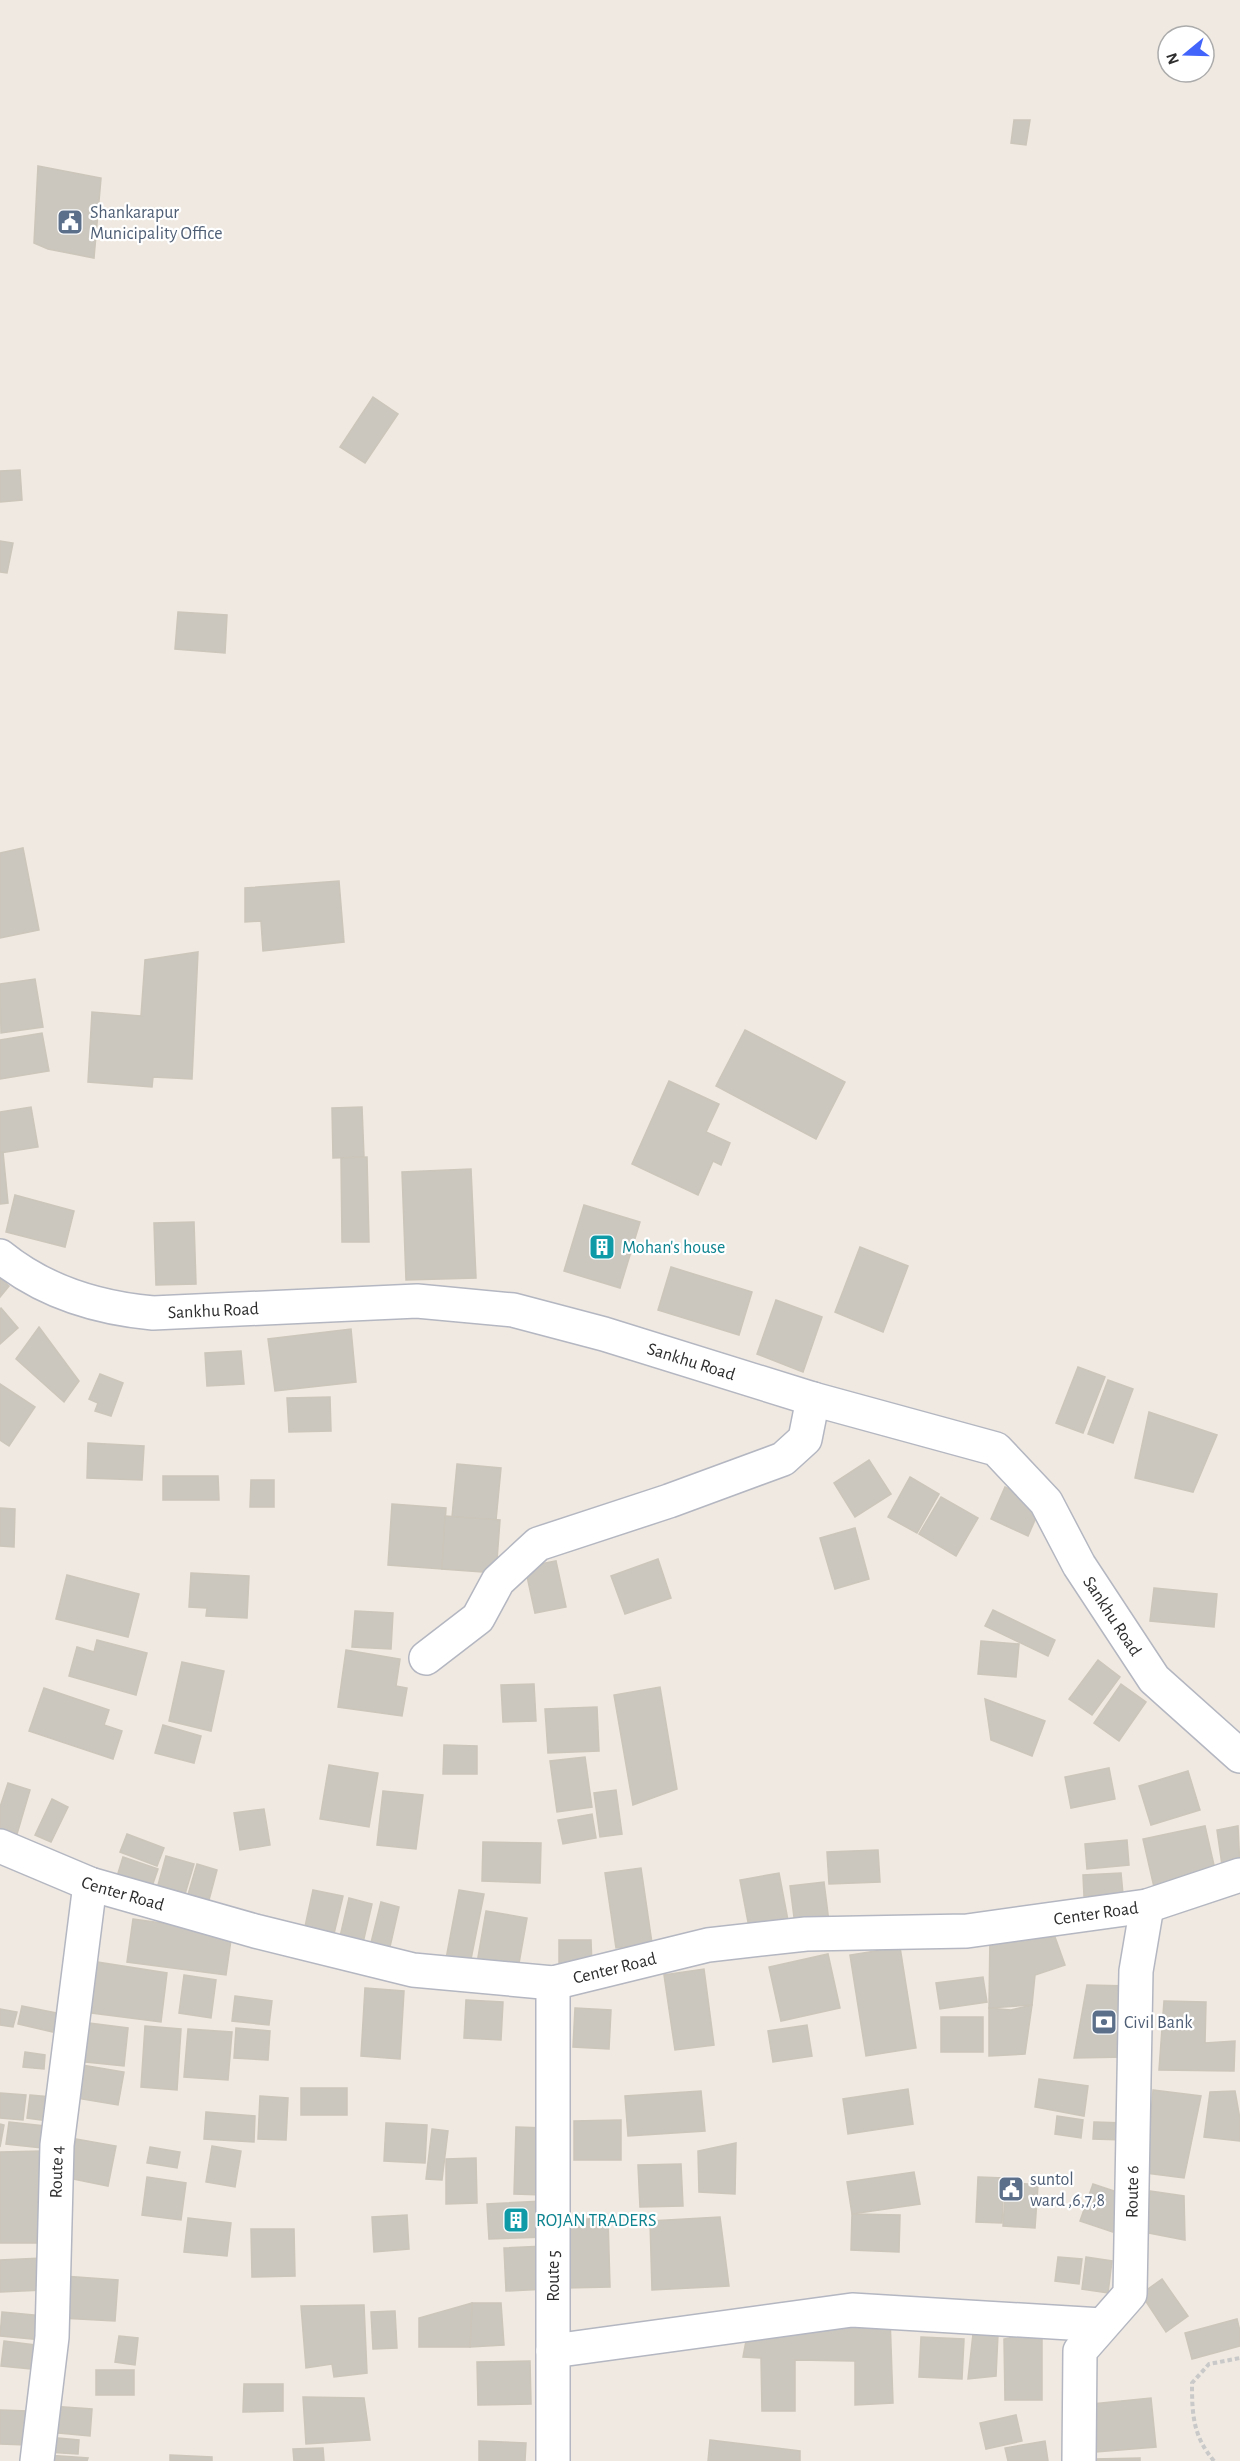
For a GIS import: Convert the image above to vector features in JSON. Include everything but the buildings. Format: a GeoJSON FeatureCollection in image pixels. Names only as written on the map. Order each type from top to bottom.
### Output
{"type":"FeatureCollection","features":[{"type":"Feature","properties":{"kind":"street","name":"Sankhu Road"},"geometry":{"type":"LineString","coordinates":[[0,1256],[24,1275],[76,1297],[124,1310],[153,1313],[417,1301],[513,1310],[604,1334],[813,1399],[996,1449],[1046,1502],[1078,1565],[1154,1679],[1240,1756]]}},
{"type":"Feature","properties":{"kind":"street"},"geometry":{"type":"LineString","coordinates":[[426,1658],[478,1618],[498,1581],[538,1544],[669,1501],[783,1459],[805,1439],[813,1399]]}},
{"type":"Feature","properties":{"kind":"street","name":"Center Road"},"geometry":{"type":"LineString","coordinates":[[0,1846],[90,1884],[255,1931],[413,1970],[553,1983],[708,1944],[806,1934],[967,1931],[1147,1906],[1240,1875]]}},
{"type":"Feature","properties":{"kind":"street","name":"Route 4"},"geometry":{"type":"LineString","coordinates":[[37,2461],[52,2337],[57,2145],[90,1884]]}},
{"type":"Feature","properties":{"kind":"street","name":"Route 6"},"geometry":{"type":"LineString","coordinates":[[1079,2461],[1080,2350],[1130,2294],[1136,1971],[1147,1906]]}},
{"type":"Feature","properties":{"kind":"street","name":"Route 5"},"geometry":{"type":"LineString","coordinates":[[553,1983],[553,2461]]}},
{"type":"Feature","properties":{"kind":"street"},"geometry":{"type":"LineString","coordinates":[[553,2351],[852,2310],[1102,2325]]}},
{"type":"Feature","properties":{"kind":"path"},"geometry":{"type":"LineString","coordinates":[[1214,2461],[1202,2446],[1192,2415],[1192,2383],[1209,2364],[1240,2358]]}},
{"type":"Feature","properties":{"kind":"place","name":"Shankarapur Municipality Office"},"geometry":{"type":"Point","coordinates":[70,222]}},
{"type":"Feature","properties":{"kind":"place","name":"Mohan's house"},"geometry":{"type":"Point","coordinates":[602,1247]}},
{"type":"Feature","properties":{"kind":"place","name":"Civil Bank"},"geometry":{"type":"Point","coordinates":[1104,2022]}},
{"type":"Feature","properties":{"kind":"place","name":"suntol ward ,6,7,8"},"geometry":{"type":"Point","coordinates":[1011,2189]}},
{"type":"Feature","properties":{"kind":"place","name":"ROJAN TRADERS"},"geometry":{"type":"Point","coordinates":[516,2220]}}]}
